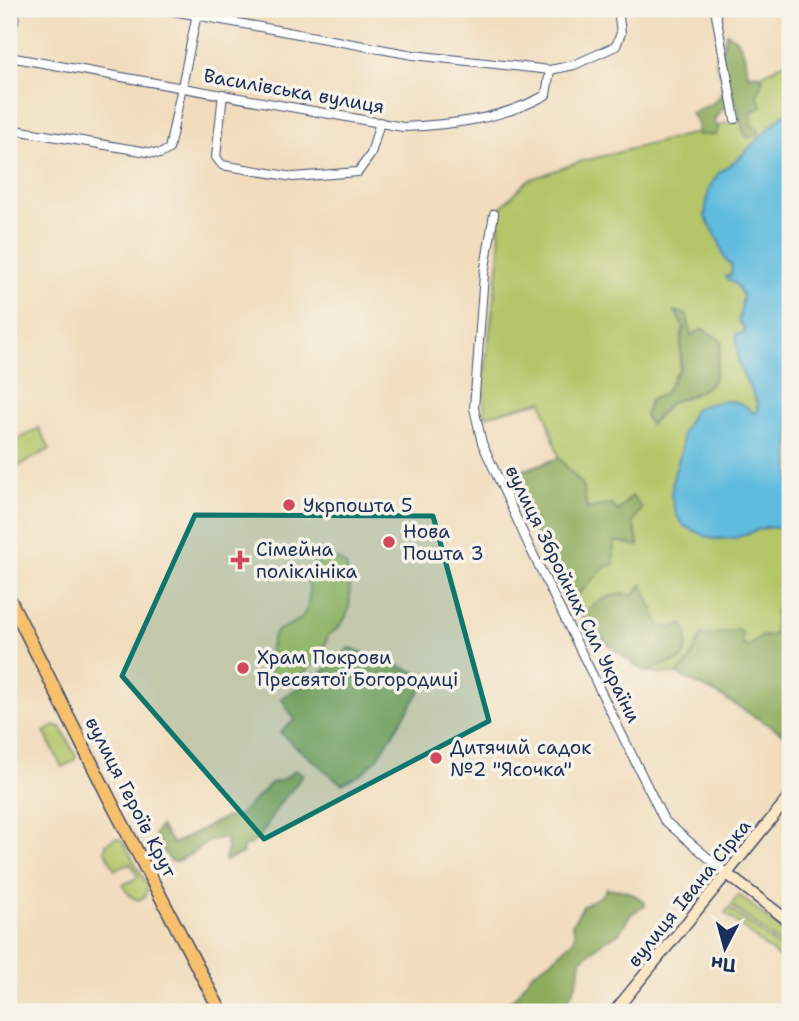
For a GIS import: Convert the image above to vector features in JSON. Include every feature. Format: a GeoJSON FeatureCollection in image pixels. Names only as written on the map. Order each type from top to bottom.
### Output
{"type":"FeatureCollection","features":[{"type":"Feature","properties":{"kind":"main road","name":"вулиця Героїв Крут"},"geometry":{"type":"LineString","coordinates":[[9,598],[109,798],[221,1012]]}},
{"type":"Feature","properties":{"kind":"street"},"geometry":{"type":"LineString","coordinates":[[9,48],[16,9]]}},
{"type":"Feature","properties":{"kind":"street"},"geometry":{"type":"LineString","coordinates":[[162,9],[197,12],[414,54],[550,70],[574,65],[616,46],[621,33],[618,9]]}},
{"type":"Feature","properties":{"kind":"street"},"geometry":{"type":"LineString","coordinates":[[715,9],[735,119]]}},
{"type":"Feature","properties":{"kind":"street"},"geometry":{"type":"LineString","coordinates":[[9,129],[160,154],[169,149],[197,12]]}},
{"type":"Feature","properties":{"kind":"street","name":"Василівська вулиця"},"geometry":{"type":"LineString","coordinates":[[9,57],[403,127],[456,125],[528,104],[546,95],[550,70]]}},
{"type":"Feature","properties":{"kind":"street"},"geometry":{"type":"LineString","coordinates":[[223,94],[216,157],[222,165],[293,177],[358,172],[371,154],[380,122]]}},
{"type":"Feature","properties":{"kind":"street","name":"вулиця Збройних Сил України"},"geometry":{"type":"LineString","coordinates":[[494,214],[484,274],[474,408],[482,443],[530,548],[664,820],[727,874],[790,922]]}},
{"type":"Feature","properties":{"kind":"street","name":"вулиця Івана Сірка"},"geometry":{"type":"LineString","coordinates":[[614,1012],[790,796]]}},
{"type":"Feature","properties":{"kind":"highlighted area"},"geometry":{"type":"Polygon","coordinates":[[[195,515],[433,516],[489,721],[264,839],[122,676],[195,515]]]}},
{"type":"Feature","properties":{"kind":"green space"},"geometry":{"type":"Polygon","coordinates":[[[727,33],[741,46],[749,76],[756,74],[763,78],[757,96],[762,106],[751,112],[752,127],[758,128],[759,133],[748,138],[732,97],[715,118],[718,128],[716,135],[698,135],[697,124],[691,113],[713,103],[721,95],[724,80],[716,64],[718,52],[722,50],[727,33]]]}},
{"type":"Feature","properties":{"kind":"green space"},"geometry":{"type":"Polygon","coordinates":[[[790,60],[790,116],[784,114],[738,159],[719,173],[709,188],[705,216],[719,241],[725,259],[732,266],[731,275],[726,276],[729,281],[735,283],[743,296],[739,321],[743,326],[744,336],[737,355],[755,399],[757,412],[752,413],[740,403],[725,401],[695,409],[682,434],[682,449],[674,475],[694,521],[705,535],[711,538],[727,538],[790,524],[790,738],[716,693],[677,674],[645,672],[607,643],[571,602],[507,476],[559,458],[542,401],[485,416],[483,385],[500,251],[501,207],[528,180],[579,162],[738,120],[747,82],[790,60]],[[675,312],[684,328],[679,372],[674,375],[666,392],[650,400],[660,414],[671,402],[694,394],[714,379],[717,360],[691,337],[675,312]]]}},
{"type":"Feature","properties":{"kind":"green space"},"geometry":{"type":"Polygon","coordinates":[[[675,311],[687,315],[691,336],[703,329],[722,341],[714,379],[694,394],[671,402],[650,425],[645,416],[650,400],[665,392],[680,368],[684,328],[675,311]]]}},
{"type":"Feature","properties":{"kind":"green space"},"geometry":{"type":"Polygon","coordinates":[[[39,428],[50,449],[17,467],[9,453],[9,445],[39,428]]]}},
{"type":"Feature","properties":{"kind":"green space"},"geometry":{"type":"Polygon","coordinates":[[[559,458],[583,486],[587,509],[610,504],[618,511],[632,496],[642,508],[633,522],[639,546],[614,541],[614,564],[605,567],[571,602],[507,476],[559,458]]]}},
{"type":"Feature","properties":{"kind":"green space"},"geometry":{"type":"Polygon","coordinates":[[[337,559],[346,565],[350,585],[349,604],[343,622],[328,635],[319,656],[303,674],[290,682],[272,676],[267,671],[273,636],[305,613],[309,601],[308,573],[316,562],[337,559]]]}},
{"type":"Feature","properties":{"kind":"green space"},"geometry":{"type":"Polygon","coordinates":[[[790,577],[790,738],[716,693],[677,674],[689,662],[701,636],[739,630],[742,633],[742,644],[748,647],[761,637],[774,635],[776,610],[782,604],[779,585],[784,578],[790,577]]]}},
{"type":"Feature","properties":{"kind":"green space"},"geometry":{"type":"Polygon","coordinates":[[[642,585],[660,626],[671,628],[684,624],[687,642],[682,659],[645,672],[607,643],[581,615],[605,598],[634,595],[642,585]]]}},
{"type":"Feature","properties":{"kind":"green space"},"geometry":{"type":"Polygon","coordinates":[[[350,648],[418,673],[425,683],[378,758],[364,772],[342,784],[280,732],[295,720],[281,698],[319,675],[350,648]]]}},
{"type":"Feature","properties":{"kind":"green space"},"geometry":{"type":"Polygon","coordinates":[[[55,726],[61,727],[76,756],[74,761],[62,767],[44,732],[55,726]]]}},
{"type":"Feature","properties":{"kind":"green space"},"geometry":{"type":"Polygon","coordinates":[[[296,770],[303,774],[256,841],[243,847],[243,853],[225,861],[226,838],[218,839],[172,862],[160,847],[155,834],[160,826],[173,844],[224,818],[238,816],[271,783],[280,781],[296,770]]]}},
{"type":"Feature","properties":{"kind":"green space"},"geometry":{"type":"Polygon","coordinates":[[[758,822],[758,826],[730,860],[720,859],[717,852],[722,844],[731,845],[751,823],[758,822]]]}},
{"type":"Feature","properties":{"kind":"green space"},"geometry":{"type":"Polygon","coordinates":[[[115,838],[122,840],[148,886],[143,898],[133,898],[123,885],[138,877],[130,863],[115,870],[105,851],[106,844],[115,838]]]}},
{"type":"Feature","properties":{"kind":"green space"},"geometry":{"type":"Polygon","coordinates":[[[607,888],[631,893],[644,902],[645,906],[632,913],[619,933],[581,960],[574,989],[557,1012],[492,1012],[495,1005],[506,1004],[517,995],[531,974],[551,961],[573,941],[575,933],[572,925],[583,906],[601,896],[607,888]]]}},
{"type":"Feature","properties":{"kind":"green space"},"geometry":{"type":"Polygon","coordinates":[[[739,895],[790,937],[790,952],[731,905],[739,895]]]}},
{"type":"Feature","properties":{"kind":"green space"},"geometry":{"type":"Polygon","coordinates":[[[729,908],[790,956],[790,967],[725,913],[729,908]]]}},
{"type":"Feature","properties":{"kind":"water"},"geometry":{"type":"Polygon","coordinates":[[[784,114],[790,116],[790,524],[779,528],[766,527],[735,538],[712,539],[684,526],[676,514],[671,495],[682,449],[682,434],[695,408],[733,401],[753,413],[757,412],[758,404],[739,366],[736,334],[745,333],[739,322],[743,296],[735,283],[729,281],[726,276],[731,275],[732,266],[725,259],[719,241],[705,216],[709,188],[719,173],[738,159],[784,114]]]}},
{"type":"Feature","properties":{"kind":"place","name":"Укрпошта 5"},"geometry":{"type":"Point","coordinates":[289,505]}},
{"type":"Feature","properties":{"kind":"place","name":"Нова Пошта 3"},"geometry":{"type":"Point","coordinates":[389,542]}},
{"type":"Feature","properties":{"kind":"place","name":"Сімейна поліклініка"},"geometry":{"type":"Point","coordinates":[240,560]}},
{"type":"Feature","properties":{"kind":"place","name":"Храм Покрови Пресвятої Богородиці"},"geometry":{"type":"Point","coordinates":[243,668]}},
{"type":"Feature","properties":{"kind":"place","name":"Дитячий садок №2 \"Ясочка\""},"geometry":{"type":"Point","coordinates":[436,758]}}]}
